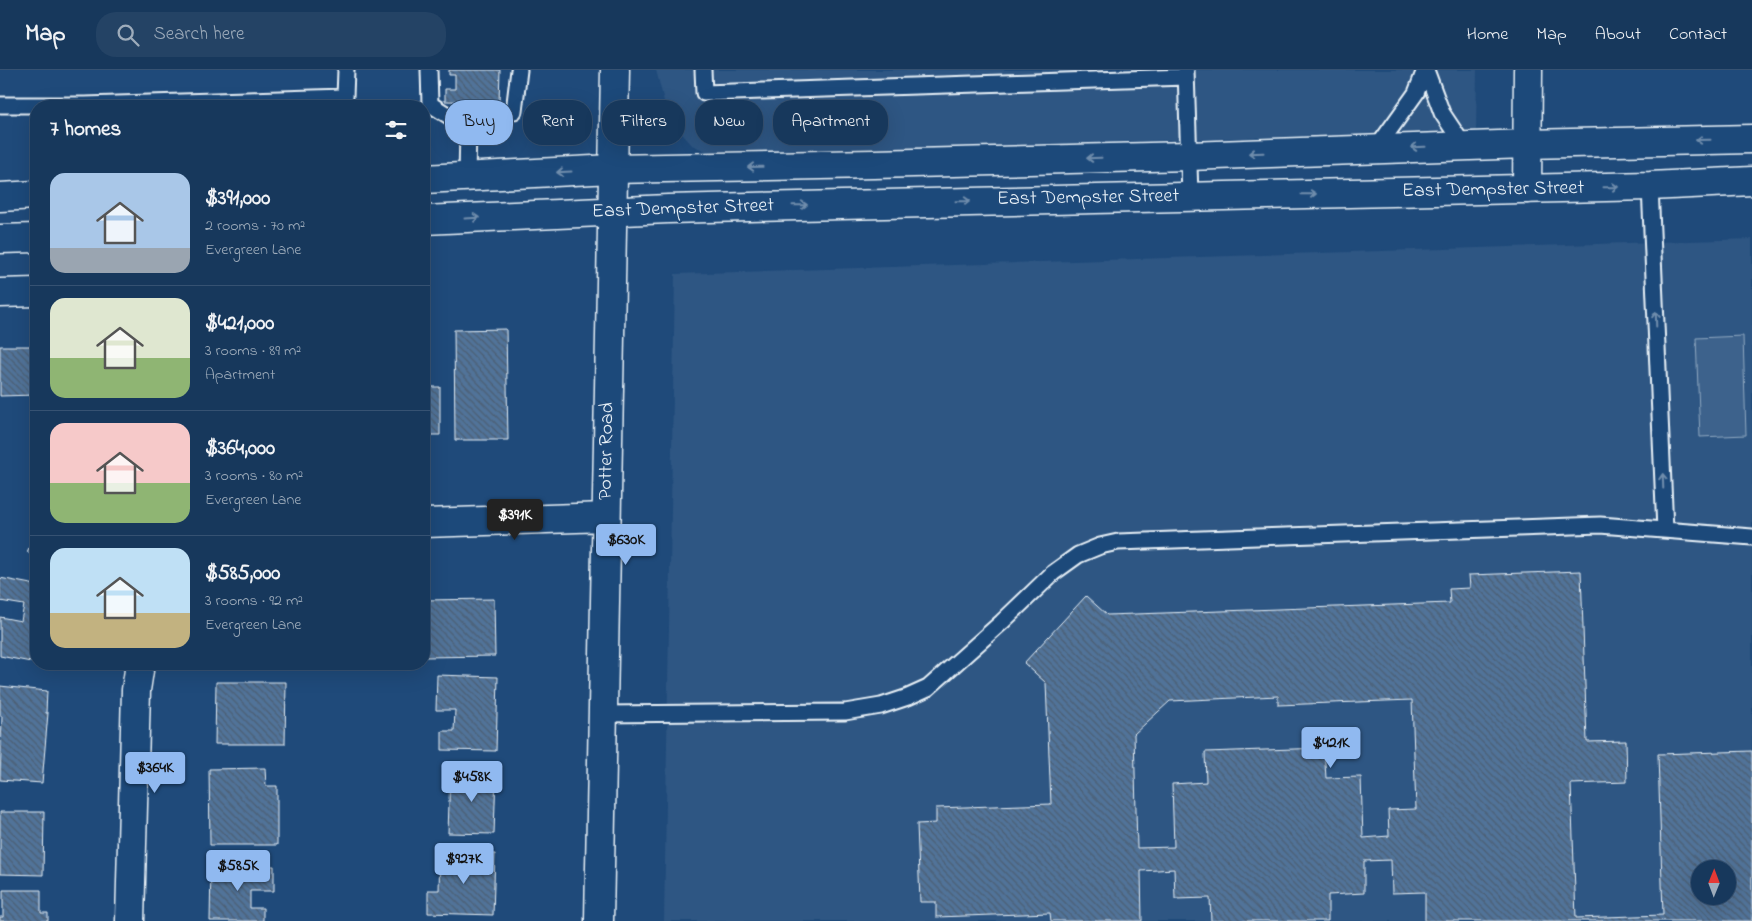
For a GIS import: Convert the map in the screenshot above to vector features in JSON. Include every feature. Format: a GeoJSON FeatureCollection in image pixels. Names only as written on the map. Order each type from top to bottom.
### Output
{"type":"FeatureCollection","features":[{"type":"Feature","properties":{"kind":"main road","name":"Potter Road"},"geometry":{"type":"LineString","coordinates":[[599,921],[615,70]]}},
{"type":"Feature","properties":{"kind":"main road"},"geometry":{"type":"LineString","coordinates":[[1527,189],[1528,70]]}},
{"type":"Feature","properties":{"kind":"main road","name":"East Dempster Street"},"geometry":{"type":"LineString","coordinates":[[430,179],[612,169],[1189,156],[1527,144],[1752,139]]}},
{"type":"Feature","properties":{"kind":"main road","name":"East Dempster Street"},"geometry":{"type":"LineString","coordinates":[[430,220],[612,210],[1650,186],[1752,181]]}},
{"type":"Feature","properties":{"kind":"main road"},"geometry":{"type":"LineString","coordinates":[[0,197],[30,195]]}},
{"type":"Feature","properties":{"kind":"main road"},"geometry":{"type":"LineString","coordinates":[[0,239],[30,238]]}},
{"type":"Feature","properties":{"kind":"main road"},"geometry":{"type":"LineString","coordinates":[[0,293],[30,292]]}},
{"type":"Feature","properties":{"kind":"main road"},"geometry":{"type":"LineString","coordinates":[[430,522],[606,517]]}},
{"type":"Feature","properties":{"kind":"main road"},"geometry":{"type":"LineString","coordinates":[[130,921],[136,690],[139,670]]}},
{"type":"Feature","properties":{"kind":"lane"},"geometry":{"type":"LineString","coordinates":[[267,100],[345,97],[346,70]]}},
{"type":"Feature","properties":{"kind":"lane"},"geometry":{"type":"LineString","coordinates":[[429,70],[430,100]]}},
{"type":"Feature","properties":{"kind":"lane"},"geometry":{"type":"LineString","coordinates":[[513,111],[519,70]]}},
{"type":"Feature","properties":{"kind":"lane"},"geometry":{"type":"LineString","coordinates":[[703,70],[704,94],[1186,74],[1190,196]]}},
{"type":"Feature","properties":{"kind":"lane"},"geometry":{"type":"LineString","coordinates":[[1426,70],[1442,113],[1464,146]]}},
{"type":"Feature","properties":{"kind":"lane"},"geometry":{"type":"LineString","coordinates":[[1376,149],[1416,93],[1426,70]]}},
{"type":"Feature","properties":{"kind":"lane"},"geometry":{"type":"LineString","coordinates":[[430,104],[445,113]]}},
{"type":"Feature","properties":{"kind":"lane"},"geometry":{"type":"LineString","coordinates":[[0,105],[30,105]]}},
{"type":"Feature","properties":{"kind":"lane"},"geometry":{"type":"LineString","coordinates":[[467,177],[468,145]]}},
{"type":"Feature","properties":{"kind":"lane"},"geometry":{"type":"LineString","coordinates":[[1650,186],[1665,530]]}},
{"type":"Feature","properties":{"kind":"lane"},"geometry":{"type":"LineString","coordinates":[[602,714],[845,712],[881,706],[908,698],[928,688],[942,676],[1053,573],[1078,555],[1100,546],[1118,542],[1600,525],[1752,536]]}},
{"type":"Feature","properties":{"kind":"shaded area"},"geometry":{"type":"Polygon","coordinates":[[[656,70],[1477,70],[1476,131],[730,154],[710,153],[692,145],[685,137],[685,100],[664,100],[656,70]]]}},
{"type":"Feature","properties":{"kind":"shaded area"},"geometry":{"type":"Polygon","coordinates":[[[1752,239],[1752,921],[664,921],[675,274],[1752,239]]]}},
{"type":"Feature","properties":{"kind":"shaded area"},"geometry":{"type":"Polygon","coordinates":[[[1743,336],[1746,435],[1700,437],[1696,338],[1743,336]]]}},
{"type":"Feature","properties":{"kind":"building"},"geometry":{"type":"Polygon","coordinates":[[[449,70],[500,70],[499,100],[445,100],[445,89],[455,89],[455,75],[449,75],[449,70]]]}},
{"type":"Feature","properties":{"kind":"building"},"geometry":{"type":"Polygon","coordinates":[[[506,329],[508,440],[455,440],[454,330],[506,329]]]}},
{"type":"Feature","properties":{"kind":"building"},"geometry":{"type":"Polygon","coordinates":[[[0,346],[30,346],[30,395],[0,396],[0,346]]]}},
{"type":"Feature","properties":{"kind":"building"},"geometry":{"type":"Polygon","coordinates":[[[430,387],[440,387],[440,435],[430,435],[430,387]]]}},
{"type":"Feature","properties":{"kind":"building"},"geometry":{"type":"Polygon","coordinates":[[[1581,571],[1587,742],[1626,741],[1627,782],[1571,784],[1576,918],[1663,915],[1658,754],[1752,751],[1752,921],[1425,921],[1425,892],[1392,893],[1391,860],[1364,861],[1364,893],[1328,895],[1328,921],[1211,921],[1210,898],[1175,899],[1174,869],[1141,871],[1142,921],[1051,921],[1050,913],[936,917],[936,902],[920,902],[917,824],[936,823],[936,808],[1051,804],[1046,683],[1024,663],[1086,596],[1107,615],[1450,603],[1449,589],[1470,588],[1469,575],[1581,571]],[[1278,696],[1170,701],[1134,734],[1137,848],[1174,847],[1172,784],[1206,782],[1205,752],[1324,748],[1326,778],[1361,777],[1363,838],[1389,836],[1388,810],[1416,809],[1412,700],[1278,705],[1278,696]]]}},
{"type":"Feature","properties":{"kind":"building"},"geometry":{"type":"Polygon","coordinates":[[[0,578],[30,584],[30,662],[0,656],[0,617],[21,621],[24,605],[0,601],[0,578]]]}},
{"type":"Feature","properties":{"kind":"building"},"geometry":{"type":"Polygon","coordinates":[[[494,599],[495,656],[430,657],[430,600],[494,599]]]}},
{"type":"Feature","properties":{"kind":"building"},"geometry":{"type":"Polygon","coordinates":[[[437,675],[498,677],[496,751],[442,750],[442,731],[454,731],[455,710],[436,710],[437,675]]]}},
{"type":"Feature","properties":{"kind":"building"},"geometry":{"type":"Polygon","coordinates":[[[216,682],[286,682],[285,744],[215,744],[216,682]]]}},
{"type":"Feature","properties":{"kind":"building"},"geometry":{"type":"Polygon","coordinates":[[[0,686],[47,691],[46,713],[48,713],[42,783],[0,780],[2,716],[0,716],[0,686]]]}},
{"type":"Feature","properties":{"kind":"building"},"geometry":{"type":"Polygon","coordinates":[[[265,768],[266,786],[277,786],[277,845],[210,845],[209,769],[265,768]]]}},
{"type":"Feature","properties":{"kind":"building"},"geometry":{"type":"Polygon","coordinates":[[[450,772],[496,773],[494,834],[448,833],[450,772]]]}},
{"type":"Feature","properties":{"kind":"building"},"geometry":{"type":"Polygon","coordinates":[[[0,812],[44,812],[43,875],[0,874],[0,812]]]}},
{"type":"Feature","properties":{"kind":"building"},"geometry":{"type":"Polygon","coordinates":[[[440,852],[495,854],[493,915],[428,913],[428,890],[439,890],[440,852]]]}},
{"type":"Feature","properties":{"kind":"building"},"geometry":{"type":"Polygon","coordinates":[[[211,866],[274,866],[274,891],[250,891],[250,908],[263,908],[263,921],[210,921],[211,866]]]}},
{"type":"Feature","properties":{"kind":"building"},"geometry":{"type":"Polygon","coordinates":[[[3,890],[41,890],[41,913],[48,913],[48,921],[0,921],[0,917],[3,917],[3,890]]]}}]}
